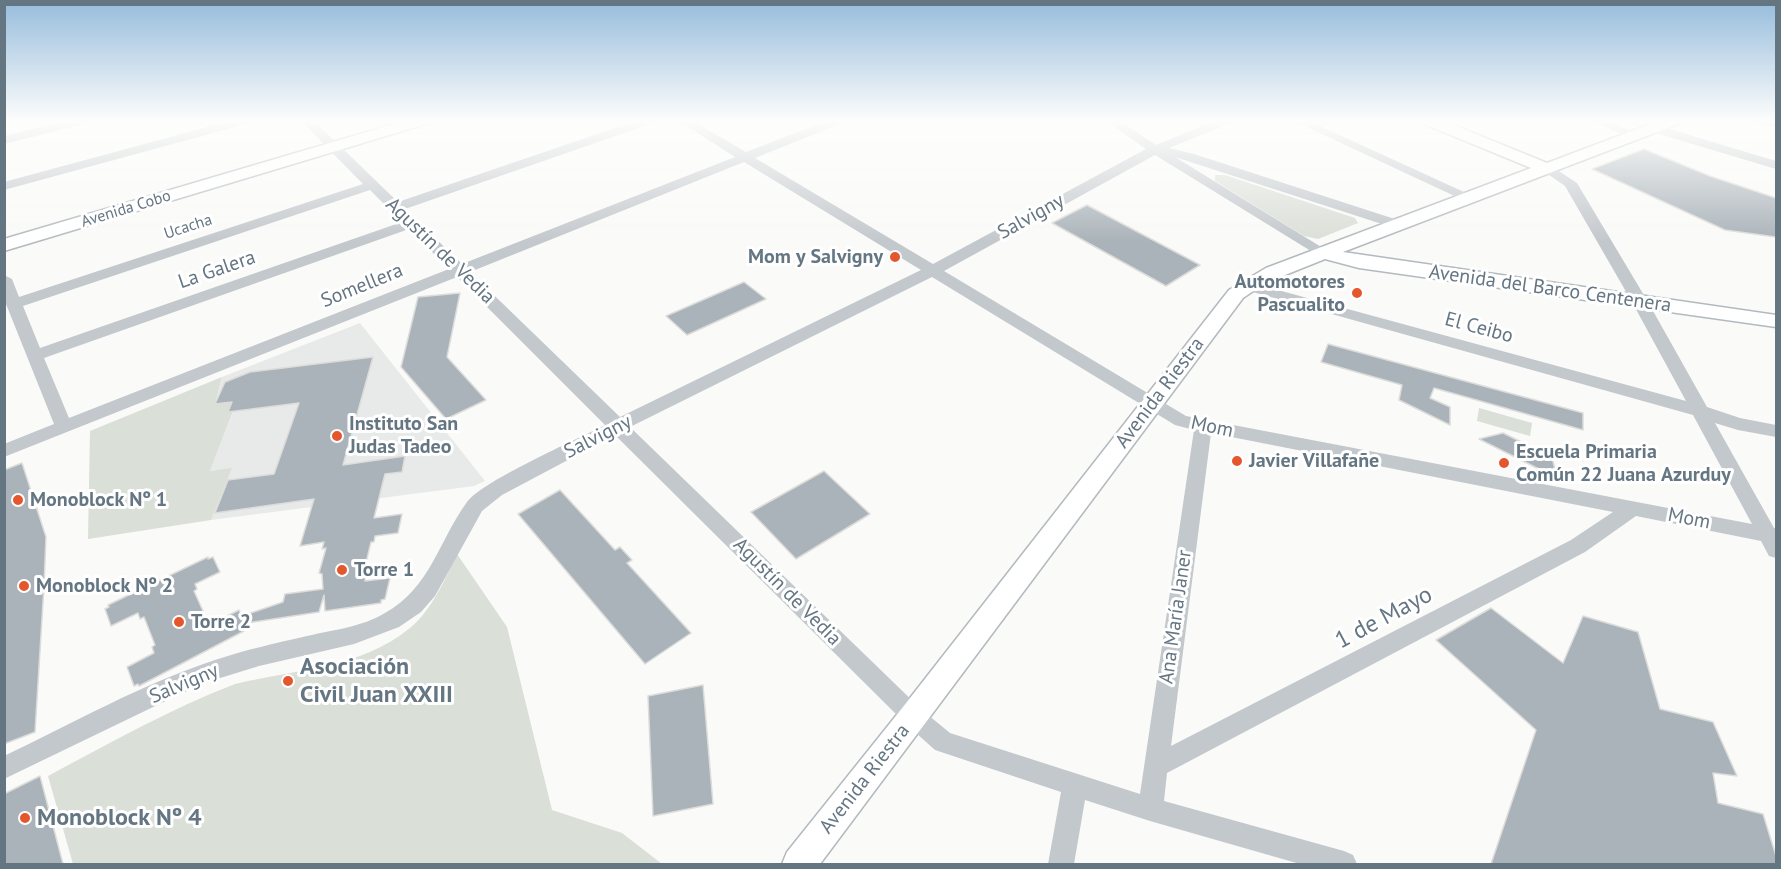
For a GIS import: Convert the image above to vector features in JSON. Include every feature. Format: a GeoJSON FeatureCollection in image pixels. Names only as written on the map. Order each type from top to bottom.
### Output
{"type":"FeatureCollection","features":[{"type":"Feature","properties":{"kind":"main road","name":"Avenida Cobo"},"geometry":{"type":"LineString","coordinates":[[4,245],[284,162]]}},
{"type":"Feature","properties":{"kind":"main road"},"geometry":{"type":"LineString","coordinates":[[1529,162],[1545,168]]}},
{"type":"Feature","properties":{"kind":"main road","name":"Avenida Riestra"},"geometry":{"type":"LineString","coordinates":[[799,864],[914,717],[1220,312],[1236,294],[1266,276],[1563,162]]}},
{"type":"Feature","properties":{"kind":"main road","name":"Avenida del Barco Centenera"},"geometry":{"type":"LineString","coordinates":[[1324,253],[1359,262],[1776,321]]}},
{"type":"Feature","properties":{"kind":"street"},"geometry":{"type":"LineString","coordinates":[[4,186],[94,162]]}},
{"type":"Feature","properties":{"kind":"street","name":"Agustín de Vedia"},"geometry":{"type":"LineString","coordinates":[[348,162],[914,717],[943,742],[1150,809],[1344,864]]}},
{"type":"Feature","properties":{"kind":"street"},"geometry":{"type":"LineString","coordinates":[[395,208],[529,162]]}},
{"type":"Feature","properties":{"kind":"street","name":"Somellera"},"geometry":{"type":"LineString","coordinates":[[4,451],[734,162]]}},
{"type":"Feature","properties":{"kind":"street","name":"Mom"},"geometry":{"type":"LineString","coordinates":[[753,162],[1181,421],[1633,508],[1773,540]]}},
{"type":"Feature","properties":{"kind":"street","name":"Salvigny"},"geometry":{"type":"LineString","coordinates":[[4,768],[170,688],[212,671],[269,653],[354,635],[392,621],[413,606],[428,590],[475,506],[495,490],[618,426],[934,270],[1133,162]]}},
{"type":"Feature","properties":{"kind":"street"},"geometry":{"type":"LineString","coordinates":[[1174,162],[1324,253]]}},
{"type":"Feature","properties":{"kind":"street"},"geometry":{"type":"LineString","coordinates":[[1205,162],[1396,224]]}},
{"type":"Feature","properties":{"kind":"street"},"geometry":{"type":"LineString","coordinates":[[1390,162],[1468,197]]}},
{"type":"Feature","properties":{"kind":"street"},"geometry":{"type":"LineString","coordinates":[[1545,168],[1570,183],[1640,302],[1773,540]]}},
{"type":"Feature","properties":{"kind":"street","name":"Ucacha"},"geometry":{"type":"LineString","coordinates":[[14,304],[373,185]]}},
{"type":"Feature","properties":{"kind":"street","name":"La Galera"},"geometry":{"type":"LineString","coordinates":[[35,356],[412,223]]}},
{"type":"Feature","properties":{"kind":"street"},"geometry":{"type":"LineString","coordinates":[[4,279],[64,428]]}},
{"type":"Feature","properties":{"kind":"street","name":"El Ceibo"},"geometry":{"type":"LineString","coordinates":[[1247,286],[1699,411],[1738,424],[1776,431]]}},
{"type":"Feature","properties":{"kind":"street","name":"Ana María Janer"},"geometry":{"type":"LineString","coordinates":[[1150,809],[1203,426]]}},
{"type":"Feature","properties":{"kind":"street","name":"1 de Mayo"},"geometry":{"type":"LineString","coordinates":[[1155,767],[1578,546],[1633,508]]}},
{"type":"Feature","properties":{"kind":"street"},"geometry":{"type":"LineString","coordinates":[[1061,864],[1075,784]]}},
{"type":"Feature","properties":{"kind":"shaded area"},"geometry":{"type":"Polygon","coordinates":[[[1215,175],[1225,175],[1355,218],[1358,223],[1318,239],[1304,236],[1215,181],[1215,175]]]}},
{"type":"Feature","properties":{"kind":"shaded area","name":"Instituto San Judas Tadeo"},"geometry":{"type":"Polygon","coordinates":[[[360,323],[485,481],[474,486],[211,520],[231,469],[210,471],[237,402],[215,404],[222,377],[360,323]]]}},
{"type":"Feature","properties":{"kind":"shaded area"},"geometry":{"type":"Polygon","coordinates":[[[222,377],[215,404],[237,401],[210,471],[232,468],[211,520],[88,539],[90,431],[222,377]]]}},
{"type":"Feature","properties":{"kind":"shaded area"},"geometry":{"type":"Polygon","coordinates":[[[1479,408],[1532,423],[1530,436],[1477,421],[1479,408]]]}},
{"type":"Feature","properties":{"kind":"shaded area"},"geometry":{"type":"Polygon","coordinates":[[[457,554],[507,627],[552,810],[622,833],[662,864],[73,864],[48,776],[164,715],[235,684],[326,666],[371,652],[391,641],[418,621],[437,594],[457,554]]]}},
{"type":"Feature","properties":{"kind":"building"},"geometry":{"type":"Polygon","coordinates":[[[1611,162],[1675,162],[1776,198],[1776,237],[1725,230],[1592,169],[1611,162]]]}},
{"type":"Feature","properties":{"kind":"building"},"geometry":{"type":"Polygon","coordinates":[[[1087,205],[1200,265],[1166,286],[1052,223],[1087,205]]]}},
{"type":"Feature","properties":{"kind":"building"},"geometry":{"type":"Polygon","coordinates":[[[744,282],[766,299],[687,335],[666,316],[744,282]]]}},
{"type":"Feature","properties":{"kind":"building"},"geometry":{"type":"Polygon","coordinates":[[[460,293],[447,357],[486,400],[446,419],[401,367],[418,297],[460,293]]]}},
{"type":"Feature","properties":{"kind":"building"},"geometry":{"type":"Polygon","coordinates":[[[1328,344],[1583,413],[1583,430],[1434,388],[1430,398],[1450,407],[1450,425],[1399,400],[1402,385],[1321,362],[1328,344]]]}},
{"type":"Feature","properties":{"kind":"building"},"geometry":{"type":"Polygon","coordinates":[[[373,357],[343,465],[405,456],[402,472],[385,474],[374,518],[402,514],[398,533],[375,536],[374,542],[371,542],[363,575],[366,575],[365,581],[390,578],[385,599],[381,600],[381,603],[325,611],[324,595],[319,612],[247,623],[245,615],[283,602],[285,594],[323,589],[322,574],[319,573],[326,548],[322,549],[324,542],[300,546],[314,499],[215,513],[228,480],[274,474],[299,403],[228,412],[232,402],[215,404],[225,382],[250,372],[373,357]]]}},
{"type":"Feature","properties":{"kind":"building"},"geometry":{"type":"Polygon","coordinates":[[[1503,433],[1552,457],[1557,478],[1479,439],[1503,433]]]}},
{"type":"Feature","properties":{"kind":"building"},"geometry":{"type":"Polygon","coordinates":[[[22,463],[46,537],[35,732],[4,744],[4,470],[22,463]]]}},
{"type":"Feature","properties":{"kind":"building"},"geometry":{"type":"Polygon","coordinates":[[[824,471],[870,514],[796,559],[751,512],[824,471]]]}},
{"type":"Feature","properties":{"kind":"building"},"geometry":{"type":"Polygon","coordinates":[[[560,490],[615,550],[620,547],[632,560],[627,563],[691,633],[645,664],[518,514],[560,490]]]}},
{"type":"Feature","properties":{"kind":"building","name":"Torre 2"},"geometry":{"type":"Polygon","coordinates":[[[208,557],[208,559],[213,557],[220,572],[195,584],[197,589],[194,591],[207,620],[211,618],[213,623],[239,610],[248,627],[139,686],[138,684],[134,686],[127,667],[154,653],[152,647],[155,645],[144,617],[140,619],[138,613],[111,626],[105,609],[109,607],[108,605],[208,557]]]}},
{"type":"Feature","properties":{"kind":"building"},"geometry":{"type":"Polygon","coordinates":[[[1491,608],[1563,663],[1583,616],[1638,632],[1660,709],[1713,722],[1737,776],[1713,773],[1718,803],[1763,814],[1776,856],[1776,864],[1491,864],[1536,730],[1436,640],[1491,608]]]}},
{"type":"Feature","properties":{"kind":"building"},"geometry":{"type":"Polygon","coordinates":[[[703,685],[713,804],[653,816],[648,696],[703,685]]]}},
{"type":"Feature","properties":{"kind":"building","name":"Monoblock Nº 4"},"geometry":{"type":"Polygon","coordinates":[[[40,776],[63,864],[4,864],[4,794],[40,776]]]}},
{"type":"Feature","properties":{"kind":"place","name":"Mom y Salvigny"},"geometry":{"type":"Point","coordinates":[895,257]}},
{"type":"Feature","properties":{"kind":"place","name":"Automotores Pascualito"},"geometry":{"type":"Point","coordinates":[1357,293]}},
{"type":"Feature","properties":{"kind":"place","name":"Instituto San Judas Tadeo"},"geometry":{"type":"Point","coordinates":[337,436]}},
{"type":"Feature","properties":{"kind":"place","name":"Javier Villafañe"},"geometry":{"type":"Point","coordinates":[1237,461]}},
{"type":"Feature","properties":{"kind":"place","name":"Escuela Primaria Común 22 Juana Azurduy"},"geometry":{"type":"Point","coordinates":[1504,463]}},
{"type":"Feature","properties":{"kind":"place","name":"Monoblock Nº 1"},"geometry":{"type":"Point","coordinates":[18,500]}},
{"type":"Feature","properties":{"kind":"place","name":"Torre 1"},"geometry":{"type":"Point","coordinates":[342,570]}},
{"type":"Feature","properties":{"kind":"place","name":"Monoblock Nº 2"},"geometry":{"type":"Point","coordinates":[24,586]}},
{"type":"Feature","properties":{"kind":"place","name":"Torre 2"},"geometry":{"type":"Point","coordinates":[179,622]}},
{"type":"Feature","properties":{"kind":"place","name":"Asociación Civil Juan XXIII"},"geometry":{"type":"Point","coordinates":[288,681]}},
{"type":"Feature","properties":{"kind":"place","name":"Monoblock Nº 4"},"geometry":{"type":"Point","coordinates":[25,818]}}]}
